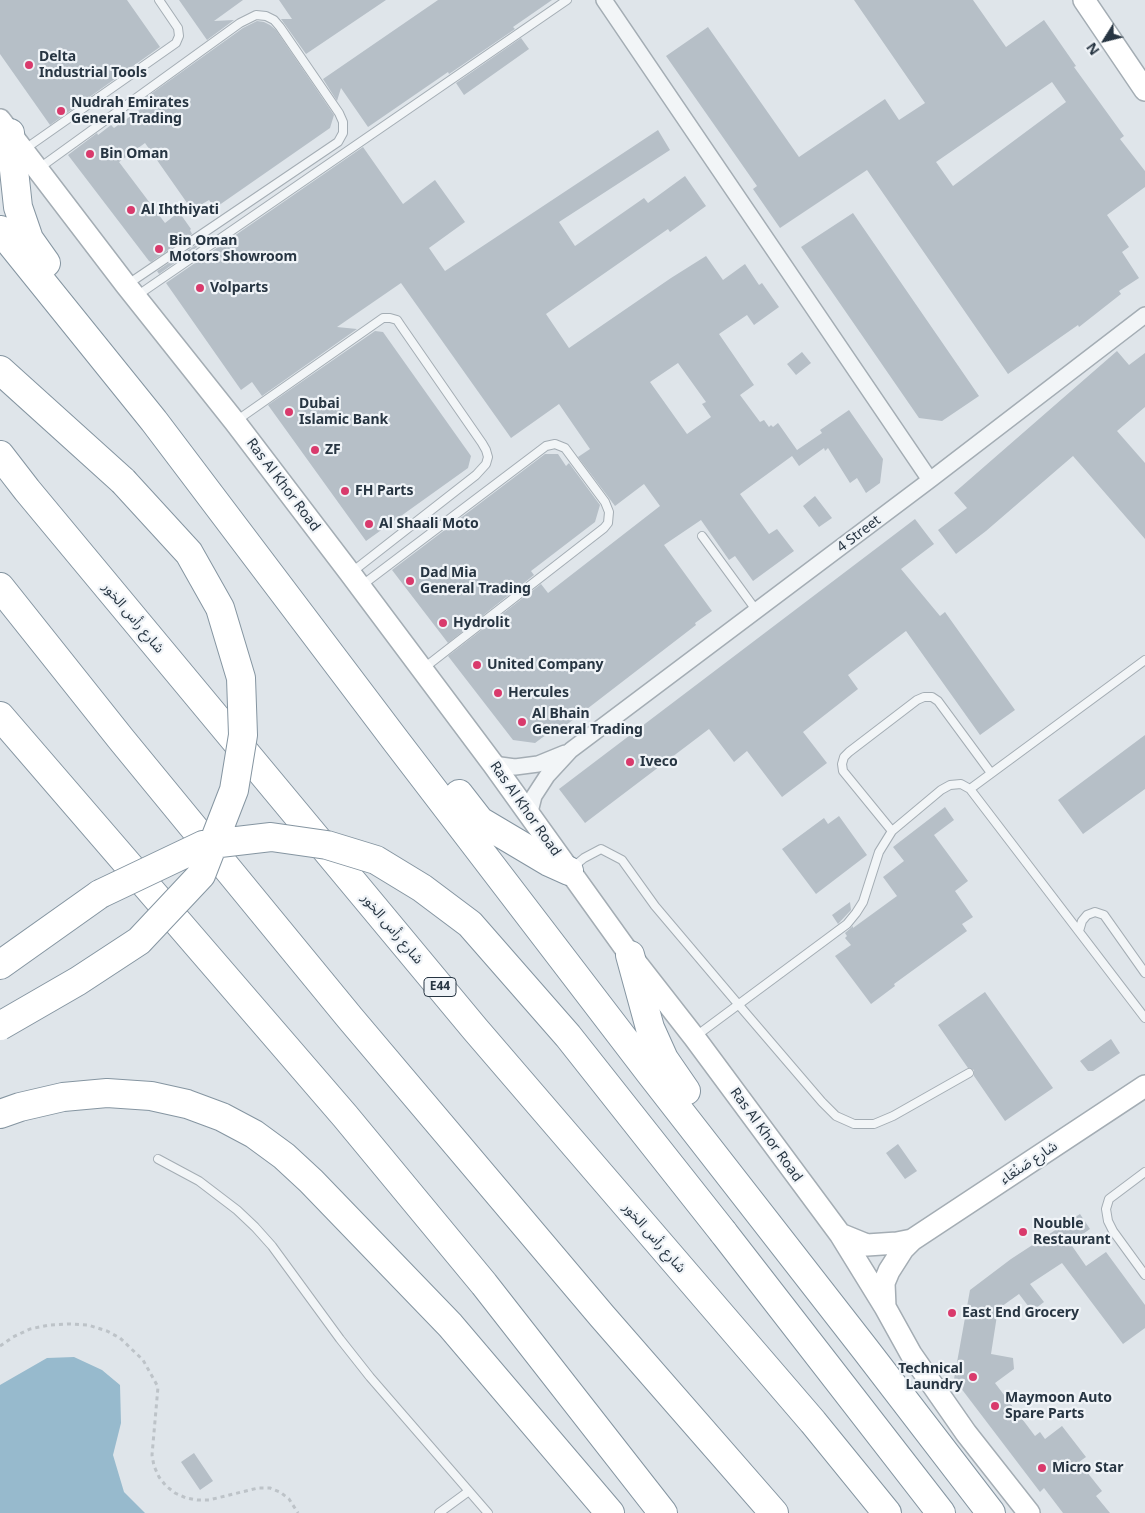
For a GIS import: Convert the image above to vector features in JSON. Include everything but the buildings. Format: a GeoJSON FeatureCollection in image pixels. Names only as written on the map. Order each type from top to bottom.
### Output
{"type":"FeatureCollection","features":[{"type":"Feature","properties":{"kind":"highway"},"geometry":{"type":"LineString","coordinates":[[11,134],[18,207],[29,239],[154,421]]}},
{"type":"Feature","properties":{"kind":"highway"},"geometry":{"type":"LineString","coordinates":[[0,230],[154,421],[650,1073],[991,1513]]}},
{"type":"Feature","properties":{"kind":"highway"},"geometry":{"type":"LineString","coordinates":[[0,370],[123,481],[189,553],[220,608],[241,678],[243,735],[234,790],[201,875],[139,941],[0,1026]]}},
{"type":"Feature","properties":{"kind":"highway","name":"شارع رأس الخور"},"geometry":{"type":"LineString","coordinates":[[0,455],[40,506],[475,1029],[813,1422],[887,1513]]}},
{"type":"Feature","properties":{"kind":"highway"},"geometry":{"type":"LineString","coordinates":[[0,587],[121,740],[357,1025],[602,1316],[774,1513]]}},
{"type":"Feature","properties":{"kind":"highway"},"geometry":{"type":"LineString","coordinates":[[0,716],[345,1116],[484,1284],[663,1513]]}},
{"type":"Feature","properties":{"kind":"highway"},"geometry":{"type":"LineString","coordinates":[[396,741],[438,769],[480,821],[549,862],[569,871]]}},
{"type":"Feature","properties":{"kind":"highway"},"geometry":{"type":"LineString","coordinates":[[0,965],[100,894],[203,845],[271,838],[327,845],[376,860],[422,888],[470,924],[568,1036],[941,1513]]}},
{"type":"Feature","properties":{"kind":"highway"},"geometry":{"type":"LineString","coordinates":[[630,955],[650,1028],[664,1059],[771,1206],[865,1348]]}},
{"type":"Feature","properties":{"kind":"highway"},"geometry":{"type":"LineString","coordinates":[[0,1114],[20,1107],[63,1097],[107,1093],[151,1096],[187,1104],[222,1117],[254,1134],[284,1156],[311,1181],[450,1325],[610,1513]]}},
{"type":"Feature","properties":{"kind":"street"},"geometry":{"type":"LineString","coordinates":[[604,0],[930,480]]}},
{"type":"Feature","properties":{"kind":"street"},"geometry":{"type":"LineString","coordinates":[[1084,0],[1145,90]]}},
{"type":"Feature","properties":{"kind":"street","name":"Ras Al Khor Road"},"geometry":{"type":"LineString","coordinates":[[11,134],[423,670],[630,955],[840,1234],[911,1354],[937,1393],[1029,1513]]}},
{"type":"Feature","properties":{"kind":"street","name":"4 Street"},"geometry":{"type":"LineString","coordinates":[[529,816],[534,796],[571,750],[930,480],[1145,315]]}},
{"type":"Feature","properties":{"kind":"street","name":"4 Street"},"geometry":{"type":"LineString","coordinates":[[493,764],[515,768],[538,764],[571,750]]}},
{"type":"Feature","properties":{"kind":"street","name":"شارع صَنْعَاء"},"geometry":{"type":"LineString","coordinates":[[885,1308],[884,1283],[903,1249],[912,1240],[1145,1086]]}},
{"type":"Feature","properties":{"kind":"street","name":"شارع صَنْعَاء"},"geometry":{"type":"LineString","coordinates":[[840,1234],[867,1245],[897,1244],[912,1240]]}},
{"type":"Feature","properties":{"kind":"lane"},"geometry":{"type":"LineString","coordinates":[[11,134],[176,43],[179,36],[178,28],[159,0]]}},
{"type":"Feature","properties":{"kind":"lane"},"geometry":{"type":"LineString","coordinates":[[131,291],[568,0]]}},
{"type":"Feature","properties":{"kind":"lane"},"geometry":{"type":"LineString","coordinates":[[38,170],[240,23],[256,16],[266,16],[274,20],[280,27],[339,113],[343,122],[338,142],[131,291]]}},
{"type":"Feature","properties":{"kind":"lane"},"geometry":{"type":"LineString","coordinates":[[234,422],[383,318],[397,320],[482,443],[488,457],[486,464],[476,475],[355,580]]}},
{"type":"Feature","properties":{"kind":"lane"},"geometry":{"type":"LineString","coordinates":[[355,580],[546,446],[555,444],[565,448],[600,494],[608,507],[610,517],[604,528],[423,670]]}},
{"type":"Feature","properties":{"kind":"lane"},"geometry":{"type":"LineString","coordinates":[[702,536],[756,610]]}},
{"type":"Feature","properties":{"kind":"lane"},"geometry":{"type":"LineString","coordinates":[[970,788],[1145,660]]}},
{"type":"Feature","properties":{"kind":"lane"},"geometry":{"type":"LineString","coordinates":[[892,831],[843,771],[842,764],[844,757],[849,752],[917,700],[924,696],[932,697],[938,702],[991,774]]}},
{"type":"Feature","properties":{"kind":"lane"},"geometry":{"type":"LineString","coordinates":[[694,1038],[836,932],[856,914],[863,902],[879,852],[892,831],[941,790],[950,785],[960,784],[970,788],[1145,1018]]}},
{"type":"Feature","properties":{"kind":"lane"},"geometry":{"type":"LineString","coordinates":[[569,871],[584,858],[600,849],[622,860],[655,906],[836,1116],[854,1124],[874,1124],[893,1116],[969,1073]]}},
{"type":"Feature","properties":{"kind":"lane"},"geometry":{"type":"LineString","coordinates":[[1079,931],[1082,921],[1087,915],[1095,912],[1104,915],[1145,974]]}},
{"type":"Feature","properties":{"kind":"lane"},"geometry":{"type":"LineString","coordinates":[[158,1158],[206,1186],[255,1227],[277,1252],[365,1371],[488,1513]]}},
{"type":"Feature","properties":{"kind":"lane"},"geometry":{"type":"LineString","coordinates":[[1145,1172],[1109,1199],[1106,1209],[1113,1231],[1145,1274]]}},
{"type":"Feature","properties":{"kind":"lane"},"geometry":{"type":"LineString","coordinates":[[439,1513],[469,1491]]}},
{"type":"Feature","properties":{"kind":"path"},"geometry":{"type":"LineString","coordinates":[[0,1346],[30,1329],[49,1325],[88,1325],[107,1330],[120,1338],[138,1354],[152,1373],[158,1387],[152,1455],[154,1466],[166,1486],[181,1496],[198,1500],[209,1500],[258,1488],[270,1488],[280,1492],[289,1499],[298,1513]]}},
{"type":"Feature","properties":{"kind":"water"},"geometry":{"type":"Polygon","coordinates":[[[74,1357],[102,1370],[120,1385],[121,1423],[113,1455],[124,1492],[145,1513],[0,1513],[0,1385],[47,1358],[74,1357]]]}},
{"type":"Feature","properties":{"kind":"place","name":"Delta Industrial Tools"},"geometry":{"type":"Point","coordinates":[29,65]}},
{"type":"Feature","properties":{"kind":"place","name":"Nudrah Emirates General Trading"},"geometry":{"type":"Point","coordinates":[61,111]}},
{"type":"Feature","properties":{"kind":"place","name":"Bin Oman"},"geometry":{"type":"Point","coordinates":[90,154]}},
{"type":"Feature","properties":{"kind":"place","name":"Al Ihthiyati"},"geometry":{"type":"Point","coordinates":[131,210]}},
{"type":"Feature","properties":{"kind":"place","name":"Bin Oman Motors Showroom"},"geometry":{"type":"Point","coordinates":[159,249]}},
{"type":"Feature","properties":{"kind":"place","name":"Volparts"},"geometry":{"type":"Point","coordinates":[200,288]}},
{"type":"Feature","properties":{"kind":"place","name":"Dubai Islamic Bank"},"geometry":{"type":"Point","coordinates":[289,412]}},
{"type":"Feature","properties":{"kind":"place","name":"ZF"},"geometry":{"type":"Point","coordinates":[315,450]}},
{"type":"Feature","properties":{"kind":"place","name":"FH Parts"},"geometry":{"type":"Point","coordinates":[345,491]}},
{"type":"Feature","properties":{"kind":"place","name":"Al Shaali Moto"},"geometry":{"type":"Point","coordinates":[369,524]}},
{"type":"Feature","properties":{"kind":"place","name":"Dad Mia General Trading"},"geometry":{"type":"Point","coordinates":[410,581]}},
{"type":"Feature","properties":{"kind":"place","name":"Hydrolit"},"geometry":{"type":"Point","coordinates":[443,623]}},
{"type":"Feature","properties":{"kind":"place","name":"United Company"},"geometry":{"type":"Point","coordinates":[477,665]}},
{"type":"Feature","properties":{"kind":"place","name":"Hercules"},"geometry":{"type":"Point","coordinates":[498,693]}},
{"type":"Feature","properties":{"kind":"place","name":"Al Bhain General Trading"},"geometry":{"type":"Point","coordinates":[522,722]}},
{"type":"Feature","properties":{"kind":"place","name":"Iveco"},"geometry":{"type":"Point","coordinates":[630,762]}},
{"type":"Feature","properties":{"kind":"place","name":"Nouble Restaurant"},"geometry":{"type":"Point","coordinates":[1023,1232]}},
{"type":"Feature","properties":{"kind":"place","name":"East End Grocery"},"geometry":{"type":"Point","coordinates":[952,1313]}},
{"type":"Feature","properties":{"kind":"place","name":"Technical Laundry"},"geometry":{"type":"Point","coordinates":[973,1377]}},
{"type":"Feature","properties":{"kind":"place","name":"Maymoon Auto Spare Parts"},"geometry":{"type":"Point","coordinates":[995,1406]}},
{"type":"Feature","properties":{"kind":"place","name":"Micro Star"},"geometry":{"type":"Point","coordinates":[1042,1468]}}]}
